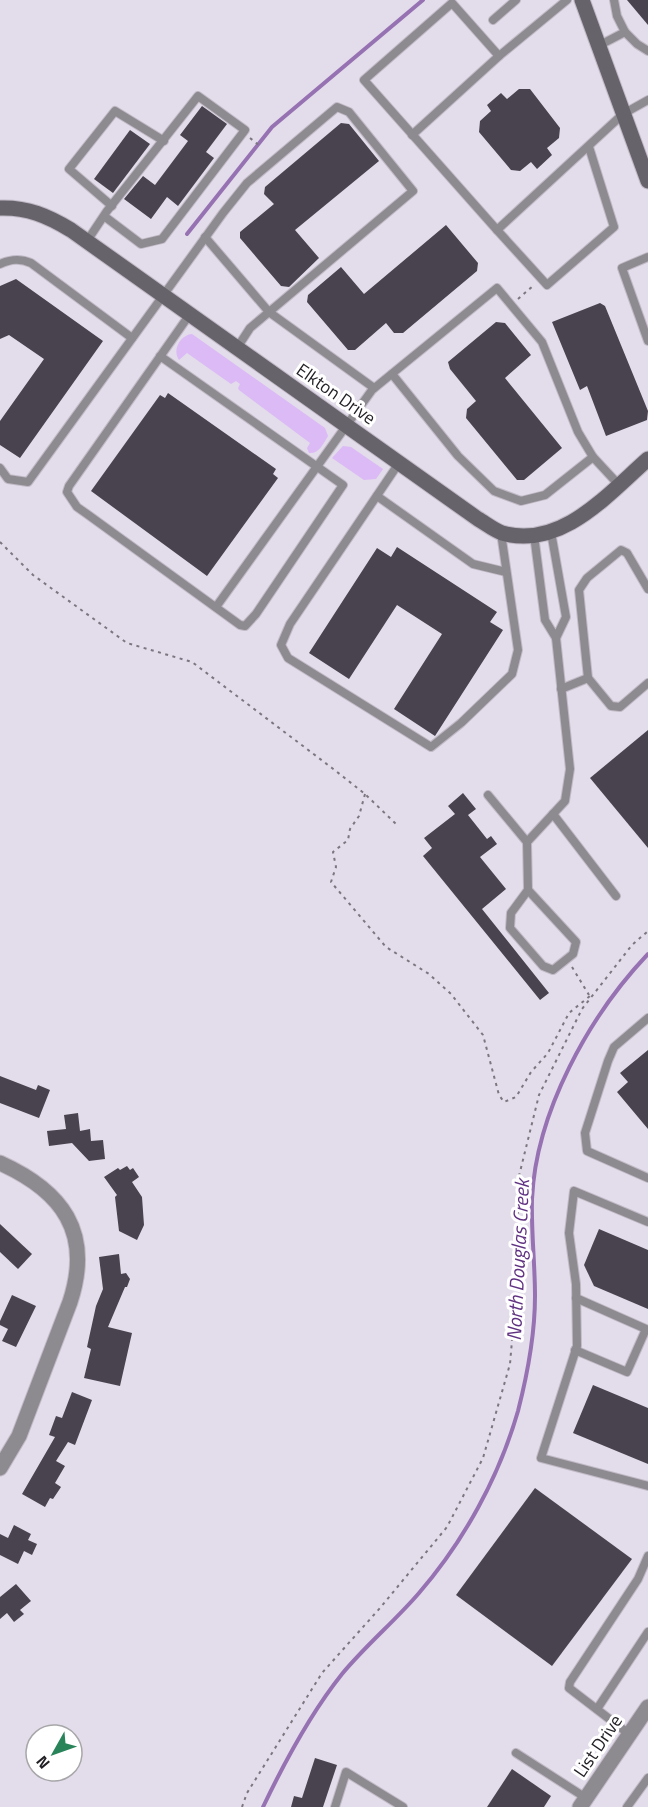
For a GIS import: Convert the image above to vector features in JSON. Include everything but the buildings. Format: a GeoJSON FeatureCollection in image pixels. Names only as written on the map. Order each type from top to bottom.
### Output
{"type":"FeatureCollection","features":[{"type":"Feature","properties":{"kind":"street"},"geometry":{"type":"LineString","coordinates":[[582,0],[648,181]]}},
{"type":"Feature","properties":{"kind":"street","name":"Elkton Drive"},"geometry":{"type":"LineString","coordinates":[[0,208],[15,207],[43,214],[71,230],[478,519],[501,533],[534,535],[551,532],[573,522],[648,459]]}},
{"type":"Feature","properties":{"kind":"street"},"geometry":{"type":"LineString","coordinates":[[0,1162],[35,1181],[58,1203],[70,1226],[78,1258],[76,1280],[70,1302],[19,1436],[0,1468]]}},
{"type":"Feature","properties":{"kind":"street","name":"List Drive"},"geometry":{"type":"LineString","coordinates":[[583,1802],[648,1707]]}},
{"type":"Feature","properties":{"kind":"lane"},"geometry":{"type":"LineString","coordinates":[[493,20],[516,0]]}},
{"type":"Feature","properties":{"kind":"lane"},"geometry":{"type":"LineString","coordinates":[[412,135],[499,56],[567,0]]}},
{"type":"Feature","properties":{"kind":"lane"},"geometry":{"type":"LineString","coordinates":[[614,0],[617,16],[625,32],[648,51]]}},
{"type":"Feature","properties":{"kind":"lane"},"geometry":{"type":"LineString","coordinates":[[499,56],[452,3],[364,80],[547,285],[614,227],[589,147]]}},
{"type":"Feature","properties":{"kind":"lane"},"geometry":{"type":"LineString","coordinates":[[598,46],[625,32]]}},
{"type":"Feature","properties":{"kind":"lane"},"geometry":{"type":"LineString","coordinates":[[87,241],[104,216],[198,96],[245,130],[162,239],[141,244],[104,216]]}},
{"type":"Feature","properties":{"kind":"lane"},"geometry":{"type":"LineString","coordinates":[[497,230],[623,114],[648,100]]}},
{"type":"Feature","properties":{"kind":"lane"},"geometry":{"type":"LineString","coordinates":[[0,468],[8,478],[28,482],[205,237],[247,183],[337,107],[349,112],[413,192],[250,328],[237,348]]}},
{"type":"Feature","properties":{"kind":"lane"},"geometry":{"type":"LineString","coordinates":[[112,206],[69,169],[115,111],[164,141]]}},
{"type":"Feature","properties":{"kind":"lane"},"geometry":{"type":"LineString","coordinates":[[205,237],[269,312],[374,388]]}},
{"type":"Feature","properties":{"kind":"lane"},"geometry":{"type":"LineString","coordinates":[[648,257],[622,268],[648,341]]}},
{"type":"Feature","properties":{"kind":"lane"},"geometry":{"type":"LineString","coordinates":[[0,264],[9,260],[23,259],[31,263],[132,339]]}},
{"type":"Feature","properties":{"kind":"lane"},"geometry":{"type":"LineString","coordinates":[[216,607],[374,388],[497,288],[542,342],[578,432],[593,457],[619,485]]}},
{"type":"Feature","properties":{"kind":"lane"},"geometry":{"type":"LineString","coordinates":[[160,356],[343,485],[256,614],[245,626],[77,507],[68,492],[69,486],[160,356],[190,314]]}},
{"type":"Feature","properties":{"kind":"lane"},"geometry":{"type":"LineString","coordinates":[[392,374],[458,456],[494,491],[521,501],[545,495],[593,457]]}},
{"type":"Feature","properties":{"kind":"lane"},"geometry":{"type":"LineString","coordinates":[[399,463],[290,624],[281,645],[288,658],[431,747],[461,723],[512,674],[518,650],[501,533]]}},
{"type":"Feature","properties":{"kind":"lane"},"geometry":{"type":"LineString","coordinates":[[377,496],[473,564],[506,572]]}},
{"type":"Feature","properties":{"kind":"lane"},"geometry":{"type":"LineString","coordinates":[[551,532],[566,617],[556,638]]}},
{"type":"Feature","properties":{"kind":"lane"},"geometry":{"type":"LineString","coordinates":[[527,842],[565,801],[570,769],[556,638],[545,620],[534,535]]}},
{"type":"Feature","properties":{"kind":"lane"},"geometry":{"type":"LineString","coordinates":[[648,589],[627,553],[621,550],[587,578],[579,590],[588,678],[611,706],[620,707],[648,683]]}},
{"type":"Feature","properties":{"kind":"lane"},"geometry":{"type":"LineString","coordinates":[[561,689],[588,678]]}},
{"type":"Feature","properties":{"kind":"lane"},"geometry":{"type":"LineString","coordinates":[[488,795],[527,842],[528,890],[511,913],[510,928],[543,966],[553,970],[573,954],[576,942],[528,890]]}},
{"type":"Feature","properties":{"kind":"lane"},"geometry":{"type":"LineString","coordinates":[[554,814],[616,896]]}},
{"type":"Feature","properties":{"kind":"lane"},"geometry":{"type":"LineString","coordinates":[[648,1018],[614,1047],[585,1133],[587,1151],[648,1178]]}},
{"type":"Feature","properties":{"kind":"lane"},"geometry":{"type":"LineString","coordinates":[[648,1222],[574,1191],[569,1233],[576,1298],[576,1350],[541,1458],[648,1486]]}},
{"type":"Feature","properties":{"kind":"lane"},"geometry":{"type":"LineString","coordinates":[[576,1298],[646,1329],[627,1372],[576,1350]]}},
{"type":"Feature","properties":{"kind":"lane"},"geometry":{"type":"LineString","coordinates":[[629,1734],[569,1688],[570,1682],[638,1579],[648,1556]]}},
{"type":"Feature","properties":{"kind":"lane"},"geometry":{"type":"LineString","coordinates":[[597,1709],[648,1632]]}},
{"type":"Feature","properties":{"kind":"lane"},"geometry":{"type":"LineString","coordinates":[[516,1753],[583,1802]]}},
{"type":"Feature","properties":{"kind":"lane"},"geometry":{"type":"LineString","coordinates":[[335,1807],[346,1772],[403,1807]]}},
{"type":"Feature","properties":{"kind":"lane"},"geometry":{"type":"LineString","coordinates":[[627,1807],[648,1778]]}},
{"type":"Feature","properties":{"kind":"path"},"geometry":{"type":"LineString","coordinates":[[255,142],[260,146]]}},
{"type":"Feature","properties":{"kind":"path"},"geometry":{"type":"LineString","coordinates":[[511,304],[541,278]]}},
{"type":"Feature","properties":{"kind":"path"},"geometry":{"type":"LineString","coordinates":[[0,542],[33,575],[127,643],[192,662],[365,794],[396,824]]}},
{"type":"Feature","properties":{"kind":"path"},"geometry":{"type":"LineString","coordinates":[[365,794],[359,816],[350,829],[348,840],[333,852],[336,867],[332,882],[386,947],[429,974],[451,994],[483,1035],[499,1095],[504,1102],[516,1097],[531,1072],[548,1053],[569,1013],[594,993],[632,945],[648,931]]}},
{"type":"Feature","properties":{"kind":"path"},"geometry":{"type":"LineString","coordinates":[[567,959],[590,997]]}},
{"type":"Feature","properties":{"kind":"path"},"geometry":{"type":"LineString","coordinates":[[242,1807],[247,1793],[322,1672],[380,1608],[447,1527],[483,1458],[510,1364],[518,1270],[518,1180],[539,1095],[590,997]]}},
{"type":"Feature","properties":{"kind":"shaded area"},"geometry":{"type":"Polygon","coordinates":[[[192,334],[325,428],[328,436],[320,448],[309,453],[307,448],[310,443],[239,390],[240,384],[236,381],[231,384],[187,353],[179,360],[176,352],[178,344],[184,337],[192,334]]]}},
{"type":"Feature","properties":{"kind":"shaded area"},"geometry":{"type":"Polygon","coordinates":[[[343,446],[351,447],[383,469],[376,479],[364,480],[332,458],[343,446]]]}},
{"type":"Feature","properties":{"kind":"waterway"},"geometry":{"type":"LineString","coordinates":[[187,234],[272,127],[423,0]]}},
{"type":"Feature","properties":{"kind":"waterway","name":"North Douglas Creek"},"geometry":{"type":"LineString","coordinates":[[263,1807],[280,1772],[319,1705],[351,1663],[410,1603],[451,1552],[478,1507],[501,1460],[518,1411],[534,1324],[532,1199],[536,1166],[544,1133],[569,1067],[586,1036],[626,979],[648,954]]}}]}
